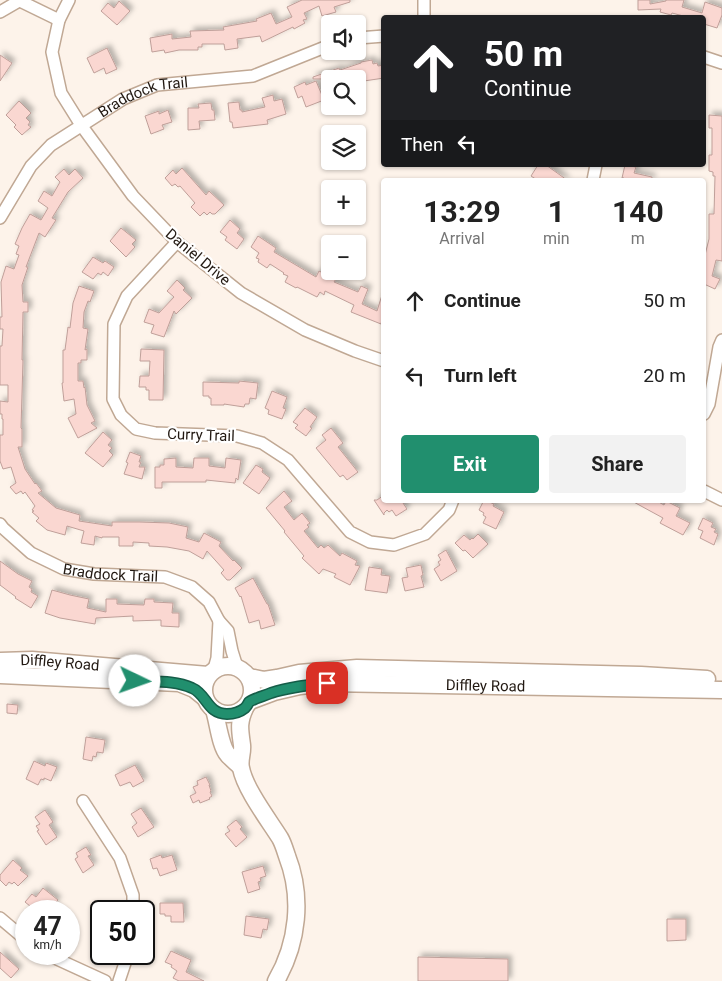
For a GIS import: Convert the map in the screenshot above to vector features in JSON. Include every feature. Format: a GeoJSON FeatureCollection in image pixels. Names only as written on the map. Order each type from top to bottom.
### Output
{"type":"FeatureCollection","features":[{"type":"Feature","properties":{"kind":"main road","name":"Diffley Road"},"geometry":{"type":"LineString","coordinates":[[0,661],[32,660],[211,672]]}},
{"type":"Feature","properties":{"kind":"main road"},"geometry":{"type":"LineString","coordinates":[[240,766],[227,754],[221,740],[218,722],[203,690],[211,672],[221,666],[229,665],[243,672],[252,685],[252,693],[240,717],[243,748],[240,766],[245,781],[281,840],[292,869],[297,901],[294,937],[283,968],[276,981]]}},
{"type":"Feature","properties":{"kind":"main road","name":"Diffley Road"},"geometry":{"type":"LineString","coordinates":[[243,672],[264,680],[299,672],[357,668],[641,675],[722,680]]}},
{"type":"Feature","properties":{"kind":"main road","name":"Diffley Road"},"geometry":{"type":"LineString","coordinates":[[0,675],[179,684],[194,688],[209,704]]}},
{"type":"Feature","properties":{"kind":"main road","name":"Diffley Road"},"geometry":{"type":"LineString","coordinates":[[247,705],[274,692],[300,686],[327,683],[722,690]]}},
{"type":"Feature","properties":{"kind":"main road"},"geometry":{"type":"LineString","coordinates":[[209,704],[221,714],[238,712],[247,705]]}},
{"type":"Feature","properties":{"kind":"street","name":"Daniel Drive"},"geometry":{"type":"LineString","coordinates":[[69,0],[59,20],[52,52],[61,93],[81,125],[133,196],[177,242],[242,293],[305,330],[381,360]]}},
{"type":"Feature","properties":{"kind":"street"},"geometry":{"type":"LineString","coordinates":[[424,0],[424,15]]}},
{"type":"Feature","properties":{"kind":"street"},"geometry":{"type":"LineString","coordinates":[[0,12],[19,1],[59,20]]}},
{"type":"Feature","properties":{"kind":"street"},"geometry":{"type":"LineString","coordinates":[[366,37],[381,36]]}},
{"type":"Feature","properties":{"kind":"street","name":"Braddock Trail"},"geometry":{"type":"LineString","coordinates":[[0,218],[31,166],[51,145],[123,99],[157,85],[252,76],[321,49]]}},
{"type":"Feature","properties":{"kind":"street"},"geometry":{"type":"LineString","coordinates":[[706,58],[722,63]]}},
{"type":"Feature","properties":{"kind":"street","name":"Curry Trail"},"geometry":{"type":"LineString","coordinates":[[177,242],[127,296],[114,324],[113,399],[121,415],[136,429],[155,434],[237,436],[262,443],[288,460],[350,532],[370,542],[394,545],[425,534],[449,510],[452,503]]}},
{"type":"Feature","properties":{"kind":"street"},"geometry":{"type":"LineString","coordinates":[[706,410],[709,404],[719,347],[722,340]]}},
{"type":"Feature","properties":{"kind":"street"},"geometry":{"type":"LineString","coordinates":[[706,492],[722,500]]}},
{"type":"Feature","properties":{"kind":"street","name":"Braddock Trail"},"geometry":{"type":"LineString","coordinates":[[0,524],[31,553],[64,569],[94,574],[165,577],[192,587],[209,602],[219,621],[228,631],[232,651],[243,672]]}},
{"type":"Feature","properties":{"kind":"street"},"geometry":{"type":"LineString","coordinates":[[211,672],[217,658],[219,621]]}},
{"type":"Feature","properties":{"kind":"street"},"geometry":{"type":"LineString","coordinates":[[83,801],[120,858],[133,900]]}},
{"type":"Feature","properties":{"kind":"street"},"geometry":{"type":"LineString","coordinates":[[0,918],[15,931]]}},
{"type":"Feature","properties":{"kind":"street"},"geometry":{"type":"LineString","coordinates":[[70,965],[105,981]]}},
{"type":"Feature","properties":{"kind":"street"},"geometry":{"type":"LineString","coordinates":[[119,981],[124,965]]}},
{"type":"Feature","properties":{"kind":"building"},"geometry":{"type":"Polygon","coordinates":[[[302,0],[350,0],[350,2],[334,7],[336,12],[326,15],[322,15],[319,6],[304,13],[307,19],[303,20],[305,23],[262,42],[260,36],[237,39],[238,48],[225,50],[224,44],[202,44],[202,47],[198,47],[198,50],[179,50],[165,53],[164,50],[152,52],[150,38],[172,34],[172,39],[191,37],[190,31],[224,30],[223,27],[257,21],[256,19],[271,13],[276,24],[292,17],[287,7],[302,0]]]}},
{"type":"Feature","properties":{"kind":"building"},"geometry":{"type":"Polygon","coordinates":[[[638,0],[650,0],[650,4],[666,0],[684,0],[682,7],[702,13],[705,2],[722,8],[722,15],[717,28],[706,25],[706,15],[680,15],[672,13],[671,15],[660,12],[661,9],[638,10],[638,0]]]}},
{"type":"Feature","properties":{"kind":"building"},"geometry":{"type":"Polygon","coordinates":[[[119,1],[130,11],[117,25],[101,11],[108,3],[114,8],[119,1]]]}},
{"type":"Feature","properties":{"kind":"building"},"geometry":{"type":"Polygon","coordinates":[[[107,48],[117,69],[106,74],[104,68],[94,73],[87,58],[107,48]]]}},
{"type":"Feature","properties":{"kind":"building"},"geometry":{"type":"Polygon","coordinates":[[[0,55],[12,63],[0,81],[0,55]]]}},
{"type":"Feature","properties":{"kind":"building"},"geometry":{"type":"Polygon","coordinates":[[[372,60],[373,64],[377,63],[378,66],[381,66],[381,78],[366,81],[366,70],[340,70],[372,60]]]}},
{"type":"Feature","properties":{"kind":"building"},"geometry":{"type":"Polygon","coordinates":[[[321,74],[321,79],[313,79],[313,77],[321,74]]]}},
{"type":"Feature","properties":{"kind":"building"},"geometry":{"type":"Polygon","coordinates":[[[316,81],[321,93],[321,101],[306,107],[302,96],[298,98],[294,87],[305,82],[306,85],[316,81]]]}},
{"type":"Feature","properties":{"kind":"building"},"geometry":{"type":"Polygon","coordinates":[[[273,95],[274,101],[282,99],[286,114],[267,120],[268,124],[233,128],[232,122],[230,122],[228,103],[239,102],[242,112],[265,107],[262,98],[273,95]]]}},
{"type":"Feature","properties":{"kind":"building"},"geometry":{"type":"Polygon","coordinates":[[[19,101],[31,113],[26,118],[30,122],[28,125],[31,127],[22,135],[14,127],[16,125],[6,115],[19,101]]]}},
{"type":"Feature","properties":{"kind":"building"},"geometry":{"type":"Polygon","coordinates":[[[211,103],[215,120],[199,121],[200,129],[188,130],[188,108],[199,108],[198,104],[211,103]]]}},
{"type":"Feature","properties":{"kind":"building"},"geometry":{"type":"Polygon","coordinates":[[[168,110],[172,122],[162,125],[164,129],[151,134],[145,116],[159,111],[159,114],[168,110]]]}},
{"type":"Feature","properties":{"kind":"building"},"geometry":{"type":"Polygon","coordinates":[[[709,115],[722,116],[722,261],[716,260],[712,276],[720,279],[715,289],[706,285],[709,214],[714,214],[715,176],[713,176],[713,172],[709,171],[709,155],[712,155],[712,128],[709,128],[709,115]]]}},
{"type":"Feature","properties":{"kind":"building"},"geometry":{"type":"Polygon","coordinates":[[[537,167],[549,167],[564,178],[534,178],[531,176],[537,167]]]}},
{"type":"Feature","properties":{"kind":"building"},"geometry":{"type":"Polygon","coordinates":[[[625,167],[636,167],[634,173],[652,177],[652,178],[622,178],[625,167]]]}},
{"type":"Feature","properties":{"kind":"building"},"geometry":{"type":"Polygon","coordinates":[[[182,168],[206,195],[209,191],[224,205],[215,214],[210,212],[207,215],[204,212],[200,216],[191,207],[195,203],[180,186],[178,187],[175,184],[172,186],[165,178],[173,170],[176,174],[182,168]]]}},
{"type":"Feature","properties":{"kind":"building"},"geometry":{"type":"Polygon","coordinates":[[[64,169],[69,175],[75,169],[83,178],[68,192],[52,218],[56,220],[45,237],[39,233],[26,267],[28,267],[22,285],[23,302],[28,302],[28,312],[23,312],[22,447],[18,447],[25,469],[42,491],[38,493],[56,508],[80,515],[79,521],[112,526],[112,522],[169,523],[188,527],[186,538],[199,542],[204,533],[221,542],[219,546],[242,568],[230,580],[227,580],[221,573],[224,570],[207,551],[203,559],[189,551],[149,546],[149,543],[133,542],[133,546],[119,546],[119,537],[102,538],[95,536],[94,545],[81,543],[84,531],[67,526],[65,535],[47,530],[36,521],[39,518],[32,512],[35,506],[25,492],[23,494],[21,491],[16,494],[10,487],[16,483],[11,467],[3,469],[0,461],[0,435],[3,435],[3,419],[2,414],[0,414],[0,401],[8,402],[8,385],[0,385],[0,346],[2,346],[3,329],[0,329],[0,317],[2,317],[1,282],[6,266],[14,269],[19,255],[16,254],[19,246],[15,244],[22,228],[30,214],[41,220],[48,208],[38,201],[44,191],[52,196],[60,182],[55,177],[64,169]]]}},
{"type":"Feature","properties":{"kind":"building"},"geometry":{"type":"Polygon","coordinates":[[[230,220],[240,229],[237,233],[244,239],[237,249],[225,240],[227,237],[220,232],[230,220]]]}},
{"type":"Feature","properties":{"kind":"building"},"geometry":{"type":"Polygon","coordinates":[[[121,228],[136,240],[132,244],[135,247],[126,257],[110,241],[121,228]]]}},
{"type":"Feature","properties":{"kind":"building"},"geometry":{"type":"Polygon","coordinates":[[[258,236],[276,248],[274,252],[316,277],[319,271],[321,272],[321,280],[335,280],[334,282],[358,292],[361,286],[368,289],[362,304],[377,311],[381,298],[381,324],[351,312],[354,305],[325,291],[324,295],[320,292],[317,297],[285,282],[288,276],[284,273],[270,264],[267,268],[258,262],[259,259],[256,258],[259,253],[251,247],[258,236]]]}},
{"type":"Feature","properties":{"kind":"building"},"geometry":{"type":"Polygon","coordinates":[[[93,257],[103,263],[105,261],[114,267],[108,276],[103,272],[101,275],[98,273],[93,279],[82,272],[93,257]]]}},
{"type":"Feature","properties":{"kind":"building"},"geometry":{"type":"Polygon","coordinates":[[[177,280],[185,288],[183,290],[192,298],[176,314],[174,311],[164,337],[151,333],[154,325],[144,322],[149,309],[159,313],[174,297],[167,291],[177,280]]]}},
{"type":"Feature","properties":{"kind":"building"},"geometry":{"type":"Polygon","coordinates":[[[79,286],[94,291],[84,312],[83,328],[88,329],[85,350],[87,349],[87,360],[81,360],[81,363],[78,363],[78,381],[83,381],[87,405],[95,421],[91,423],[97,428],[78,438],[68,418],[76,414],[74,399],[64,401],[62,383],[63,350],[65,350],[73,303],[79,286]]]}},
{"type":"Feature","properties":{"kind":"building"},"geometry":{"type":"Polygon","coordinates":[[[141,349],[164,350],[163,400],[149,400],[149,390],[146,390],[146,387],[139,387],[140,376],[149,376],[150,361],[140,361],[141,349]]]}},
{"type":"Feature","properties":{"kind":"building"},"geometry":{"type":"Polygon","coordinates":[[[239,381],[258,383],[256,399],[250,398],[249,404],[245,404],[244,407],[224,404],[211,405],[211,398],[203,396],[203,382],[239,383],[239,381]]]}},
{"type":"Feature","properties":{"kind":"building"},"geometry":{"type":"Polygon","coordinates":[[[272,391],[287,397],[283,408],[286,409],[282,419],[268,414],[269,410],[265,408],[272,391]]]}},
{"type":"Feature","properties":{"kind":"building"},"geometry":{"type":"Polygon","coordinates":[[[305,408],[317,417],[306,436],[295,428],[298,425],[293,422],[305,408]]]}},
{"type":"Feature","properties":{"kind":"building"},"geometry":{"type":"Polygon","coordinates":[[[331,428],[343,443],[338,447],[358,472],[347,480],[343,475],[340,477],[316,448],[326,440],[322,435],[331,428]]]}},
{"type":"Feature","properties":{"kind":"building"},"geometry":{"type":"Polygon","coordinates":[[[103,432],[112,440],[108,445],[112,448],[109,451],[113,455],[103,467],[85,453],[103,432]]]}},
{"type":"Feature","properties":{"kind":"building"},"geometry":{"type":"Polygon","coordinates":[[[130,452],[141,456],[139,467],[145,467],[142,479],[124,474],[130,452]]]}},
{"type":"Feature","properties":{"kind":"building"},"geometry":{"type":"Polygon","coordinates":[[[176,458],[176,467],[193,468],[194,458],[209,458],[209,466],[225,468],[226,458],[241,460],[238,480],[236,478],[235,483],[206,480],[206,482],[162,482],[162,488],[155,488],[155,467],[164,465],[164,459],[176,458]]]}},
{"type":"Feature","properties":{"kind":"building"},"geometry":{"type":"Polygon","coordinates":[[[256,465],[263,469],[262,472],[270,478],[259,494],[243,483],[256,465]]]}},
{"type":"Feature","properties":{"kind":"building"},"geometry":{"type":"Polygon","coordinates":[[[284,491],[292,501],[284,507],[294,520],[302,513],[310,523],[307,525],[309,527],[304,531],[318,548],[321,545],[324,548],[328,545],[340,556],[342,553],[357,561],[355,565],[360,566],[350,585],[334,577],[336,574],[323,569],[319,574],[302,558],[304,556],[266,508],[284,491]]]}},
{"type":"Feature","properties":{"kind":"building"},"geometry":{"type":"Polygon","coordinates":[[[381,497],[381,503],[403,503],[407,509],[396,516],[392,510],[389,512],[387,510],[384,515],[374,500],[381,497]]]}},
{"type":"Feature","properties":{"kind":"building"},"geometry":{"type":"Polygon","coordinates":[[[482,503],[492,503],[494,504],[493,506],[504,512],[496,529],[483,523],[486,517],[479,510],[482,503]]]}},
{"type":"Feature","properties":{"kind":"building"},"geometry":{"type":"Polygon","coordinates":[[[636,503],[660,503],[664,505],[665,503],[670,503],[680,508],[676,516],[690,523],[683,535],[660,523],[663,518],[636,503]]]}},
{"type":"Feature","properties":{"kind":"building"},"geometry":{"type":"Polygon","coordinates":[[[703,518],[713,523],[711,527],[716,529],[714,532],[718,534],[714,545],[700,538],[703,531],[698,529],[703,518]]]}},
{"type":"Feature","properties":{"kind":"building"},"geometry":{"type":"Polygon","coordinates":[[[478,534],[488,544],[473,558],[455,543],[464,535],[470,540],[478,534]]]}},
{"type":"Feature","properties":{"kind":"building"},"geometry":{"type":"Polygon","coordinates":[[[446,550],[457,571],[441,581],[434,569],[440,565],[438,562],[441,560],[438,555],[446,550]]]}},
{"type":"Feature","properties":{"kind":"building"},"geometry":{"type":"Polygon","coordinates":[[[0,561],[32,581],[29,587],[32,589],[31,592],[38,596],[31,608],[15,598],[0,585],[0,561]]]}},
{"type":"Feature","properties":{"kind":"building"},"geometry":{"type":"Polygon","coordinates":[[[421,565],[424,587],[405,591],[402,578],[408,577],[406,568],[421,565]]]}},
{"type":"Feature","properties":{"kind":"building"},"geometry":{"type":"Polygon","coordinates":[[[369,567],[382,569],[381,575],[390,576],[387,593],[365,590],[369,567]]]}},
{"type":"Feature","properties":{"kind":"building"},"geometry":{"type":"Polygon","coordinates":[[[253,578],[268,604],[275,625],[261,629],[259,620],[249,623],[241,596],[235,588],[253,578]]]}},
{"type":"Feature","properties":{"kind":"building"},"geometry":{"type":"Polygon","coordinates":[[[52,590],[89,599],[87,608],[106,612],[106,599],[117,599],[117,604],[144,605],[145,599],[154,599],[154,602],[173,603],[172,613],[179,613],[179,627],[161,626],[161,620],[133,621],[133,616],[96,618],[95,624],[60,618],[45,613],[52,590]]]}},
{"type":"Feature","properties":{"kind":"building"},"geometry":{"type":"Polygon","coordinates":[[[7,704],[18,705],[17,714],[7,713],[7,704]]]}},
{"type":"Feature","properties":{"kind":"building"},"geometry":{"type":"Polygon","coordinates":[[[86,737],[105,740],[103,753],[97,752],[96,757],[93,756],[92,761],[83,759],[86,737]]]}},
{"type":"Feature","properties":{"kind":"building"},"geometry":{"type":"Polygon","coordinates":[[[34,761],[45,766],[46,763],[57,767],[51,781],[44,778],[44,780],[41,779],[38,785],[26,779],[34,761]]]}},
{"type":"Feature","properties":{"kind":"building"},"geometry":{"type":"Polygon","coordinates":[[[135,765],[144,781],[133,787],[130,782],[120,786],[115,775],[135,765]]]}},
{"type":"Feature","properties":{"kind":"building"},"geometry":{"type":"Polygon","coordinates":[[[206,777],[212,796],[210,799],[200,803],[199,800],[193,803],[190,796],[196,793],[193,787],[198,785],[197,781],[206,777]]]}},
{"type":"Feature","properties":{"kind":"building"},"geometry":{"type":"Polygon","coordinates":[[[141,808],[154,827],[138,837],[132,827],[137,823],[131,814],[141,808]]]}},
{"type":"Feature","properties":{"kind":"building"},"geometry":{"type":"Polygon","coordinates":[[[45,810],[53,822],[49,825],[57,837],[46,845],[37,831],[39,830],[36,826],[40,824],[35,817],[45,810]]]}},
{"type":"Feature","properties":{"kind":"building"},"geometry":{"type":"Polygon","coordinates":[[[236,820],[242,827],[240,829],[247,837],[236,847],[225,834],[230,831],[227,827],[236,820]]]}},
{"type":"Feature","properties":{"kind":"building"},"geometry":{"type":"Polygon","coordinates":[[[86,847],[91,855],[88,856],[94,865],[83,873],[75,859],[78,857],[76,853],[86,847]]]}},
{"type":"Feature","properties":{"kind":"building"},"geometry":{"type":"Polygon","coordinates":[[[161,855],[162,858],[172,855],[177,870],[160,876],[157,868],[153,869],[150,859],[161,855]]]}},
{"type":"Feature","properties":{"kind":"building"},"geometry":{"type":"Polygon","coordinates":[[[13,860],[22,868],[20,870],[28,876],[18,886],[14,882],[12,884],[9,882],[6,886],[0,880],[0,875],[13,860]]]}},
{"type":"Feature","properties":{"kind":"building"},"geometry":{"type":"Polygon","coordinates":[[[263,866],[266,876],[260,878],[261,881],[258,882],[260,889],[248,893],[242,872],[263,866]]]}},
{"type":"Feature","properties":{"kind":"building"},"geometry":{"type":"Polygon","coordinates":[[[43,888],[58,900],[27,900],[32,894],[36,897],[43,888]]]}},
{"type":"Feature","properties":{"kind":"building"},"geometry":{"type":"Polygon","coordinates":[[[160,903],[183,903],[184,922],[171,922],[171,916],[160,914],[160,903]]]}},
{"type":"Feature","properties":{"kind":"building"},"geometry":{"type":"Polygon","coordinates":[[[246,916],[269,919],[267,930],[263,929],[261,938],[244,935],[246,916]]]}},
{"type":"Feature","properties":{"kind":"building"},"geometry":{"type":"Polygon","coordinates":[[[667,919],[686,919],[686,940],[667,941],[667,919]]]}},
{"type":"Feature","properties":{"kind":"building"},"geometry":{"type":"Polygon","coordinates":[[[171,951],[191,960],[186,972],[204,981],[179,981],[173,978],[177,971],[171,967],[172,965],[165,962],[171,951]]]}},
{"type":"Feature","properties":{"kind":"building"},"geometry":{"type":"Polygon","coordinates":[[[0,952],[19,969],[11,978],[0,968],[0,952]]]}},
{"type":"Feature","properties":{"kind":"building"},"geometry":{"type":"Polygon","coordinates":[[[418,957],[508,959],[508,981],[418,981],[418,957]]]}},
{"type":"Feature","properties":{"kind":"route"},"geometry":{"type":"LineString","coordinates":[[135,681],[179,684],[194,688],[214,710],[221,714],[238,712],[245,708],[250,701],[274,692],[300,686],[327,683]]}}]}
